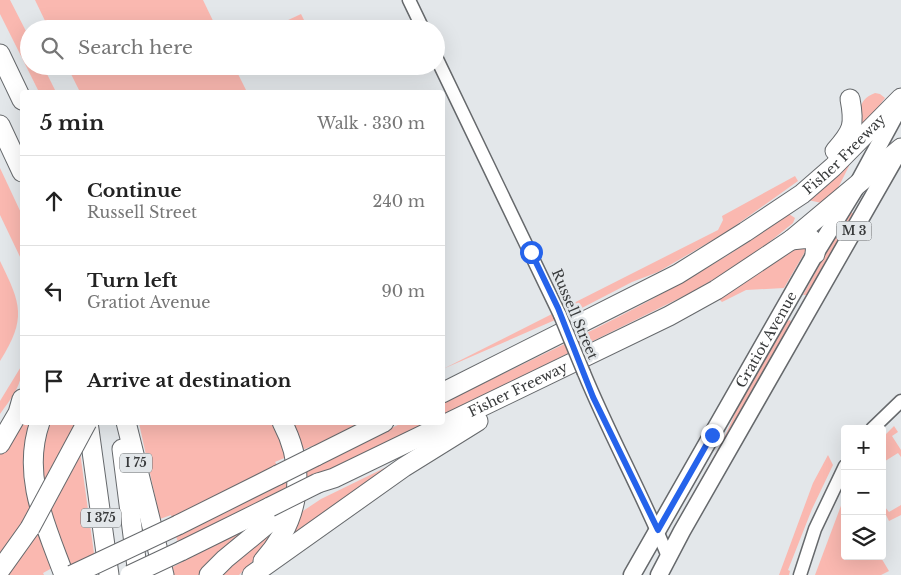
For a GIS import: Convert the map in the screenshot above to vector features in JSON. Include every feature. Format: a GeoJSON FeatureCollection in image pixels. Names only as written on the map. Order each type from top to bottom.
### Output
{"type":"FeatureCollection","features":[{"type":"Feature","properties":{"kind":"highway"},"geometry":{"type":"LineString","coordinates":[[0,54],[20,96]]}},
{"type":"Feature","properties":{"kind":"highway"},"geometry":{"type":"LineString","coordinates":[[745,232],[754,220],[809,178],[847,138],[853,122],[850,98]]}},
{"type":"Feature","properties":{"kind":"highway","name":"Fisher Freeway"},"geometry":{"type":"LineString","coordinates":[[445,393],[678,274],[745,232],[802,194],[856,146],[881,116],[901,98]]}},
{"type":"Feature","properties":{"kind":"highway"},"geometry":{"type":"LineString","coordinates":[[0,125],[20,168]]}},
{"type":"Feature","properties":{"kind":"highway","name":"Fisher Freeway"},"geometry":{"type":"LineString","coordinates":[[273,512],[325,484],[693,304],[744,273],[791,240],[855,189],[901,148]]}},
{"type":"Feature","properties":{"kind":"highway"},"geometry":{"type":"LineString","coordinates":[[791,240],[810,238],[816,244],[815,254]]}},
{"type":"Feature","properties":{"kind":"highway"},"geometry":{"type":"LineString","coordinates":[[445,378],[509,351],[542,342]]}},
{"type":"Feature","properties":{"kind":"highway"},"geometry":{"type":"LineString","coordinates":[[251,575],[404,468],[487,416],[528,385]]}},
{"type":"Feature","properties":{"kind":"highway"},"geometry":{"type":"LineString","coordinates":[[0,430],[20,401]]}},
{"type":"Feature","properties":{"kind":"highway"},"geometry":{"type":"LineString","coordinates":[[0,444],[18,413],[20,406]]}},
{"type":"Feature","properties":{"kind":"highway"},"geometry":{"type":"LineString","coordinates":[[39,425],[33,459],[35,493],[64,575]]}},
{"type":"Feature","properties":{"kind":"highway"},"geometry":{"type":"LineString","coordinates":[[0,570],[30,528],[85,425]]}},
{"type":"Feature","properties":{"kind":"highway","name":"I 375"},"geometry":{"type":"LineString","coordinates":[[87,425],[109,575]]}},
{"type":"Feature","properties":{"kind":"highway","name":"I 375"},"geometry":{"type":"LineString","coordinates":[[119,425],[138,575]]}},
{"type":"Feature","properties":{"kind":"highway","name":"I 75"},"geometry":{"type":"LineString","coordinates":[[127,425],[164,575]]}},
{"type":"Feature","properties":{"kind":"highway"},"geometry":{"type":"LineString","coordinates":[[251,575],[282,536],[294,510],[297,497],[298,472],[295,453],[283,425]]}},
{"type":"Feature","properties":{"kind":"highway"},"geometry":{"type":"LineString","coordinates":[[72,575],[378,425]]}},
{"type":"Feature","properties":{"kind":"highway"},"geometry":{"type":"LineString","coordinates":[[93,461],[118,575]]}},
{"type":"Feature","properties":{"kind":"highway"},"geometry":{"type":"LineString","coordinates":[[130,575],[273,512]]}},
{"type":"Feature","properties":{"kind":"highway"},"geometry":{"type":"LineString","coordinates":[[210,575],[273,512]]}},
{"type":"Feature","properties":{"kind":"highway"},"geometry":{"type":"LineString","coordinates":[[138,575],[181,551]]}},
{"type":"Feature","properties":{"kind":"main road","name":"Gratiot Avenue"},"geometry":{"type":"LineString","coordinates":[[632,575],[659,534],[815,254],[855,189],[901,104]]}},
{"type":"Feature","properties":{"kind":"main road","name":"Gratiot Avenue"},"geometry":{"type":"LineString","coordinates":[[659,575],[682,531],[901,148]]}},
{"type":"Feature","properties":{"kind":"main road"},"geometry":{"type":"LineString","coordinates":[[639,575],[659,534]]}},
{"type":"Feature","properties":{"kind":"street"},"geometry":{"type":"LineString","coordinates":[[409,0],[419,20]]}},
{"type":"Feature","properties":{"kind":"street","name":"Russell Street"},"geometry":{"type":"LineString","coordinates":[[445,75],[560,314],[593,397],[659,534],[669,559]]}},
{"type":"Feature","properties":{"kind":"street"},"geometry":{"type":"LineString","coordinates":[[876,425],[901,402]]}},
{"type":"Feature","properties":{"kind":"street"},"geometry":{"type":"LineString","coordinates":[[800,575],[815,529],[843,470]]}},
{"type":"Feature","properties":{"kind":"shaded area"},"geometry":{"type":"Polygon","coordinates":[[[0,0],[10,0],[20,20],[20,54],[0,14],[0,0]]]}},
{"type":"Feature","properties":{"kind":"shaded area"},"geometry":{"type":"Polygon","coordinates":[[[35,0],[203,0],[213,20],[45,20],[35,0]]]}},
{"type":"Feature","properties":{"kind":"shaded area"},"geometry":{"type":"Polygon","coordinates":[[[301,14],[304,20],[288,20],[301,14]]]}},
{"type":"Feature","properties":{"kind":"shaded area"},"geometry":{"type":"Polygon","coordinates":[[[30,75],[48,75],[55,90],[38,90],[30,75]]]}},
{"type":"Feature","properties":{"kind":"shaded area"},"geometry":{"type":"Polygon","coordinates":[[[72,75],[238,75],[246,90],[79,90],[72,75]]]}},
{"type":"Feature","properties":{"kind":"shaded area"},"geometry":{"type":"Polygon","coordinates":[[[875,93],[885,98],[858,134],[859,115],[862,104],[864,100],[875,93]]]}},
{"type":"Feature","properties":{"kind":"shaded area"},"geometry":{"type":"Polygon","coordinates":[[[847,162],[849,166],[836,192],[822,203],[803,199],[847,162]]]}},
{"type":"Feature","properties":{"kind":"shaded area"},"geometry":{"type":"Polygon","coordinates":[[[0,168],[20,211],[20,257],[0,215],[0,168]]]}},
{"type":"Feature","properties":{"kind":"shaded area"},"geometry":{"type":"Polygon","coordinates":[[[795,176],[798,181],[725,233],[658,272],[632,282],[578,310],[445,368],[718,230],[723,220],[722,216],[795,176]]]}},
{"type":"Feature","properties":{"kind":"shaded area"},"geometry":{"type":"Polygon","coordinates":[[[849,211],[854,214],[808,295],[803,295],[849,211]]]}},
{"type":"Feature","properties":{"kind":"shaded area"},"geometry":{"type":"Polygon","coordinates":[[[789,214],[795,218],[793,223],[751,257],[694,291],[445,414],[445,402],[664,293],[748,242],[789,214]]]}},
{"type":"Feature","properties":{"kind":"shaded area"},"geometry":{"type":"Polygon","coordinates":[[[802,243],[806,245],[806,250],[784,288],[746,290],[722,302],[719,299],[802,243]]]}},
{"type":"Feature","properties":{"kind":"shaded area"},"geometry":{"type":"Polygon","coordinates":[[[0,261],[13,289],[18,311],[14,333],[0,361],[0,261]]]}},
{"type":"Feature","properties":{"kind":"shaded area"},"geometry":{"type":"Polygon","coordinates":[[[790,320],[792,324],[678,521],[724,438],[741,400],[785,322],[790,320]]]}},
{"type":"Feature","properties":{"kind":"shaded area"},"geometry":{"type":"Polygon","coordinates":[[[20,368],[20,381],[0,414],[0,401],[20,368]]]}},
{"type":"Feature","properties":{"kind":"shaded area"},"geometry":{"type":"Polygon","coordinates":[[[20,425],[35,425],[35,511],[0,563],[0,454],[20,425]]]}},
{"type":"Feature","properties":{"kind":"shaded area"},"geometry":{"type":"Polygon","coordinates":[[[48,425],[76,425],[97,575],[68,575],[39,468],[48,425]]]}},
{"type":"Feature","properties":{"kind":"shaded area"},"geometry":{"type":"Polygon","coordinates":[[[139,425],[275,425],[289,456],[275,462],[277,465],[172,518],[171,515],[160,519],[139,425]]]}},
{"type":"Feature","properties":{"kind":"shaded area"},"geometry":{"type":"Polygon","coordinates":[[[289,425],[359,425],[314,448],[312,446],[300,451],[289,425]]]}},
{"type":"Feature","properties":{"kind":"shaded area"},"geometry":{"type":"Polygon","coordinates":[[[398,425],[423,425],[304,483],[304,470],[398,425]]]}},
{"type":"Feature","properties":{"kind":"shaded area"},"geometry":{"type":"Polygon","coordinates":[[[894,426],[898,432],[892,436],[901,450],[901,457],[898,453],[886,460],[886,434],[894,426]]]}},
{"type":"Feature","properties":{"kind":"shaded area"},"geometry":{"type":"Polygon","coordinates":[[[828,455],[833,465],[812,509],[788,570],[790,571],[789,575],[779,575],[813,483],[828,455]]]}},
{"type":"Feature","properties":{"kind":"shaded area"},"geometry":{"type":"Polygon","coordinates":[[[407,457],[285,546],[300,513],[321,499],[407,457]]]}},
{"type":"Feature","properties":{"kind":"shaded area"},"geometry":{"type":"Polygon","coordinates":[[[291,475],[291,489],[178,543],[175,532],[291,475]]]}},
{"type":"Feature","properties":{"kind":"shaded area"},"geometry":{"type":"Polygon","coordinates":[[[901,505],[901,515],[889,521],[886,515],[886,508],[889,512],[901,505]]]}},
{"type":"Feature","properties":{"kind":"shaded area"},"geometry":{"type":"Polygon","coordinates":[[[841,506],[841,560],[882,560],[889,571],[881,575],[815,575],[841,506]]]}},
{"type":"Feature","properties":{"kind":"shaded area"},"geometry":{"type":"Polygon","coordinates":[[[283,520],[262,552],[239,575],[219,575],[283,520]]]}},
{"type":"Feature","properties":{"kind":"shaded area"},"geometry":{"type":"Polygon","coordinates":[[[255,522],[202,575],[173,575],[171,568],[255,522]]]}},
{"type":"Feature","properties":{"kind":"shaded area"},"geometry":{"type":"Polygon","coordinates":[[[40,529],[54,567],[43,573],[44,575],[7,575],[40,529]]]}},
{"type":"Feature","properties":{"kind":"route"},"geometry":{"type":"LineString","coordinates":[[531,252],[558,308],[593,397],[658,530],[712,435]]}}]}
